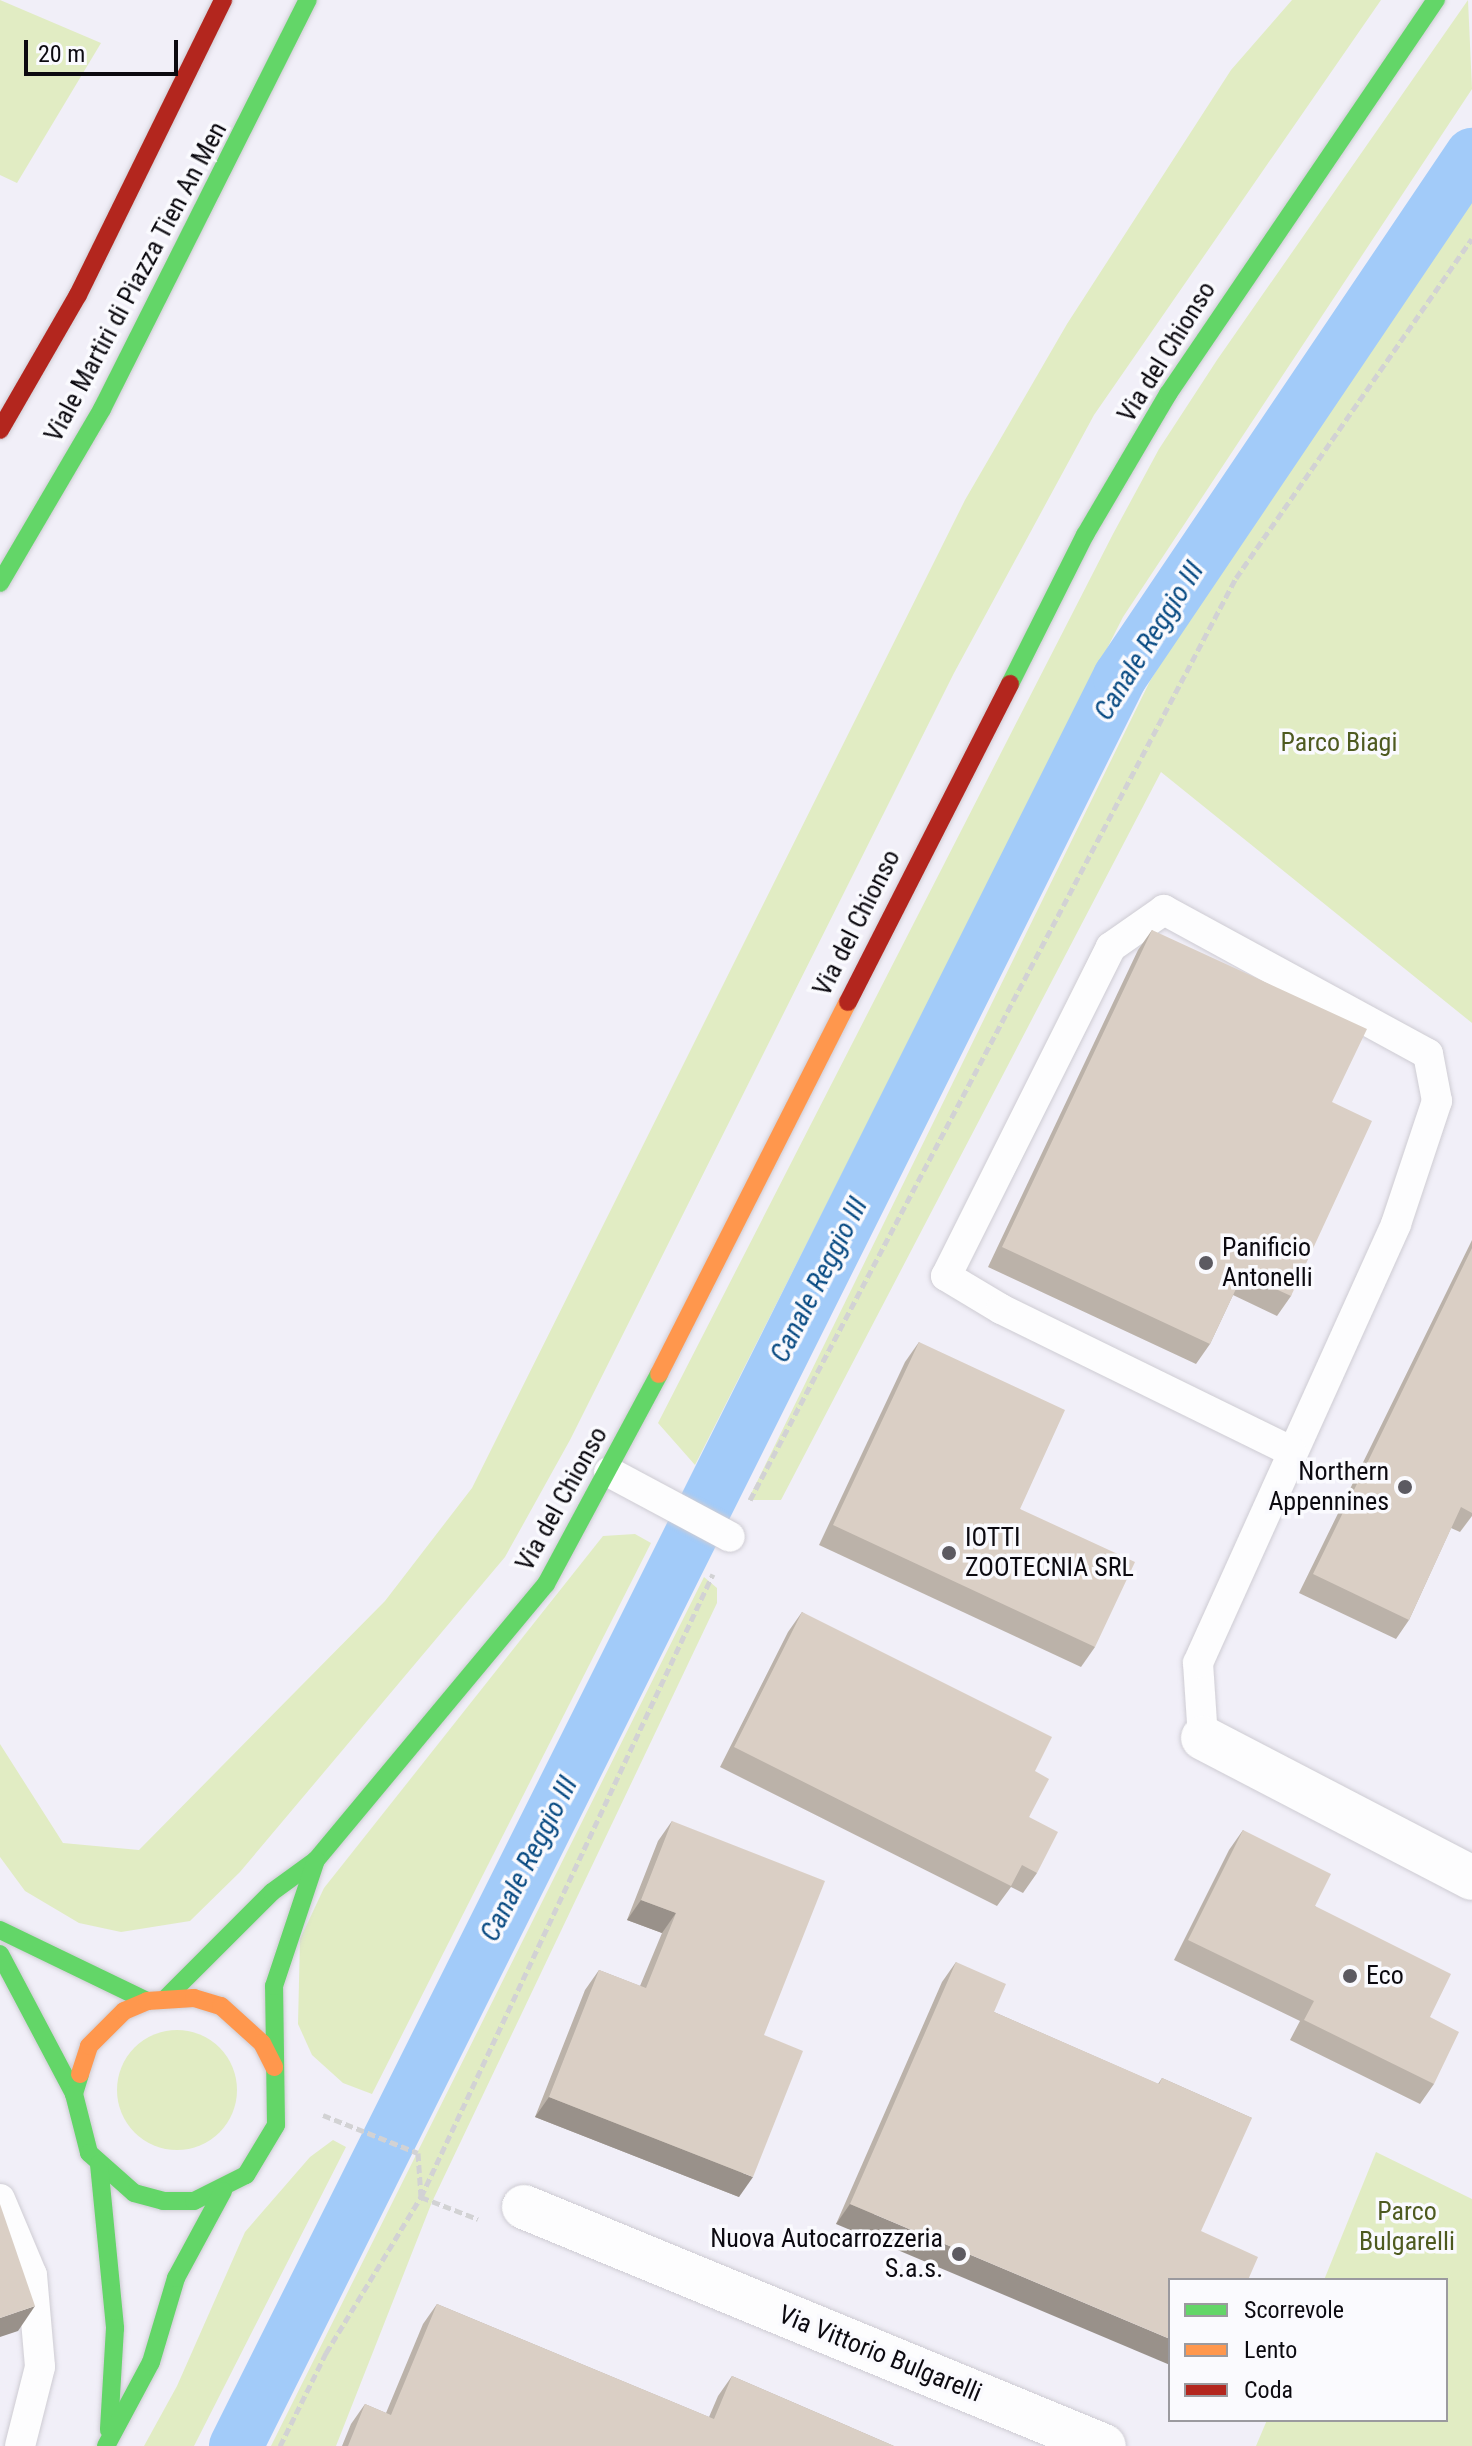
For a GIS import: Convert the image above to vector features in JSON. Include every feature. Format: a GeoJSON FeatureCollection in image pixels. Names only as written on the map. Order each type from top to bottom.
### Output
{"type":"FeatureCollection","features":[{"type":"Feature","properties":{"kind":"main road","name":"Viale Martiri di Piazza Tien An Men"},"geometry":{"type":"LineString","coordinates":[[0,430],[78,295],[223,0]]}},
{"type":"Feature","properties":{"kind":"main road","name":"Viale Martiri di Piazza Tien An Men"},"geometry":{"type":"LineString","coordinates":[[0,583],[124,368],[308,0]]}},
{"type":"Feature","properties":{"kind":"main road","name":"Via del Chionso"},"geometry":{"type":"LineString","coordinates":[[167,1997],[272,1892],[316,1860],[546,1584],[609,1472],[1085,535],[1168,394],[1436,0]]}},
{"type":"Feature","properties":{"kind":"main road","name":"Via del Chionso"},"geometry":{"type":"LineString","coordinates":[[274,2067],[244,2021],[221,2006],[167,1997],[147,2001],[124,2011],[89,2046],[74,2094],[78,2125],[99,2164],[134,2193],[163,2201],[194,2201],[223,2191],[246,2175],[276,2125],[280,2096],[274,2067],[274,1986],[316,1860]]}},
{"type":"Feature","properties":{"kind":"main road"},"geometry":{"type":"LineString","coordinates":[[0,1930],[147,2001]]}},
{"type":"Feature","properties":{"kind":"main road"},"geometry":{"type":"LineString","coordinates":[[0,1954],[74,2094]]}},
{"type":"Feature","properties":{"kind":"main road","name":"Via del Chionso"},"geometry":{"type":"LineString","coordinates":[[99,2164],[115,2328],[107,2443]]}},
{"type":"Feature","properties":{"kind":"main road","name":"Via del Chionso"},"geometry":{"type":"LineString","coordinates":[[107,2443],[151,2362],[176,2278],[223,2191]]}},
{"type":"Feature","properties":{"kind":"street"},"geometry":{"type":"LineString","coordinates":[[1203,1738],[1472,1878]]}},
{"type":"Feature","properties":{"kind":"street","name":"Via Vittorio Bulgarelli"},"geometry":{"type":"LineString","coordinates":[[524,2207],[1104,2446]]}},
{"type":"Feature","properties":{"kind":"lane"},"geometry":{"type":"LineString","coordinates":[[1203,1738],[1198,1663],[1396,1224],[1437,1101],[1428,1054],[1164,910],[1111,947],[946,1276],[1001,1309],[1291,1451]]}},
{"type":"Feature","properties":{"kind":"lane"},"geometry":{"type":"LineString","coordinates":[[609,1472],[662,1504],[730,1537]]}},
{"type":"Feature","properties":{"kind":"lane"},"geometry":{"type":"LineString","coordinates":[[0,2199],[32,2275],[40,2367],[20,2446]]}},
{"type":"Feature","properties":{"kind":"path"},"geometry":{"type":"LineString","coordinates":[[280,2446],[326,2353],[421,2197],[730,1537],[1236,578],[1472,239]]}},
{"type":"Feature","properties":{"kind":"path"},"geometry":{"type":"LineString","coordinates":[[362,2129],[418,2153],[421,2197]]}},
{"type":"Feature","properties":{"kind":"path"},"geometry":{"type":"LineString","coordinates":[[421,2197],[475,2220],[524,2207]]}},
{"type":"Feature","properties":{"kind":"green space"},"geometry":{"type":"Polygon","coordinates":[[[0,0],[101,43],[17,183],[0,175],[0,0]]]}},
{"type":"Feature","properties":{"kind":"green space"},"geometry":{"type":"Polygon","coordinates":[[[1292,0],[1381,0],[1094,415],[954,673],[570,1440],[505,1557],[240,1872],[190,1921],[121,1932],[79,1923],[25,1891],[0,1857],[0,1744],[63,1843],[139,1850],[385,1601],[472,1488],[965,500],[1067,324],[1231,70],[1292,0]]]}},
{"type":"Feature","properties":{"kind":"green space"},"geometry":{"type":"Polygon","coordinates":[[[1468,0],[1472,89],[1123,617],[695,1465],[658,1423],[1113,534],[1159,449],[1217,360],[1468,0]]]}},
{"type":"Feature","properties":{"kind":"green space","name":"Parco Biagi"},"geometry":{"type":"Polygon","coordinates":[[[1472,202],[1472,1023],[1161,772],[781,1500],[748,1500],[1150,681],[1261,501],[1472,202]]]}},
{"type":"Feature","properties":{"kind":"green space"},"geometry":{"type":"Polygon","coordinates":[[[635,1534],[651,1543],[372,2094],[343,2083],[312,2055],[298,2024],[300,1939],[324,1888],[603,1536],[635,1534]]]}},
{"type":"Feature","properties":{"kind":"green space"},"geometry":{"type":"Polygon","coordinates":[[[704,1577],[717,1588],[717,1603],[432,2202],[336,2446],[271,2446],[704,1577]]]}},
{"type":"Feature","properties":{"kind":"green space"},"geometry":{"type":"Polygon","coordinates":[[[177,2030],[200,2035],[219,2048],[232,2067],[237,2090],[232,2113],[219,2132],[200,2145],[177,2150],[154,2145],[135,2132],[122,2113],[117,2090],[122,2067],[135,2048],[154,2035],[177,2030]]]}},
{"type":"Feature","properties":{"kind":"green space"},"geometry":{"type":"Polygon","coordinates":[[[333,2140],[346,2147],[194,2446],[144,2446],[177,2386],[245,2232],[310,2157],[333,2140]]]}},
{"type":"Feature","properties":{"kind":"green space","name":"Parco Bulgarelli"},"geometry":{"type":"Polygon","coordinates":[[[1376,2152],[1472,2199],[1472,2446],[1256,2446],[1266,2422],[1448,2422],[1448,2278],[1325,2278],[1376,2152]]]}},
{"type":"Feature","properties":{"kind":"building"},"geometry":{"type":"Polygon","coordinates":[[[1152,930],[1367,1029],[1332,1102],[1372,1121],[1291,1296],[1243,1274],[1210,1344],[1002,1247],[1152,930]]]}},
{"type":"Feature","properties":{"kind":"building"},"geometry":{"type":"Polygon","coordinates":[[[1472,1248],[1472,1513],[1461,1507],[1409,1620],[1313,1574],[1472,1248]]]}},
{"type":"Feature","properties":{"kind":"building"},"geometry":{"type":"Polygon","coordinates":[[[919,1342],[1065,1410],[1020,1509],[1135,1562],[1095,1647],[833,1525],[919,1342]]]}},
{"type":"Feature","properties":{"kind":"building"},"geometry":{"type":"Polygon","coordinates":[[[802,1612],[1052,1737],[1035,1771],[1049,1779],[1029,1817],[1058,1832],[1037,1873],[1022,1865],[1011,1886],[734,1747],[802,1612]]]}},
{"type":"Feature","properties":{"kind":"building"},"geometry":{"type":"Polygon","coordinates":[[[672,1821],[825,1881],[764,2035],[803,2051],[753,2177],[549,2097],[599,1970],[646,1988],[676,1913],[641,1900],[672,1821]]]}},
{"type":"Feature","properties":{"kind":"building"},"geometry":{"type":"Polygon","coordinates":[[[1243,1830],[1331,1874],[1315,1906],[1451,1974],[1430,2017],[1459,2032],[1434,2084],[1304,2020],[1314,2001],[1188,1940],[1243,1830]]]}},
{"type":"Feature","properties":{"kind":"building"},"geometry":{"type":"Polygon","coordinates":[[[956,1962],[1006,1984],[994,2012],[1159,2084],[1162,2078],[1252,2118],[1201,2231],[1258,2257],[1249,2278],[1168,2278],[1168,2338],[850,2204],[956,1962]]]}},
{"type":"Feature","properties":{"kind":"building"},"geometry":{"type":"Polygon","coordinates":[[[0,2204],[35,2306],[0,2318],[0,2204]]]}},
{"type":"Feature","properties":{"kind":"building"},"geometry":{"type":"Polygon","coordinates":[[[437,2304],[714,2419],[732,2376],[894,2446],[348,2446],[365,2404],[391,2415],[437,2304]]]}},
{"type":"Feature","properties":{"kind":"waterway","name":"Canale Reggio III"},"geometry":{"type":"LineString","coordinates":[[236,2446],[1120,677],[1472,155]]}},
{"type":"Feature","properties":{"kind":"traffic: fast"},"geometry":{"type":"LineString","coordinates":[[0,583],[102,409],[308,0]]}},
{"type":"Feature","properties":{"kind":"traffic: fast"},"geometry":{"type":"LineString","coordinates":[[1010,684],[1085,535],[1168,394],[1436,0]]}},
{"type":"Feature","properties":{"kind":"traffic: fast"},"geometry":{"type":"LineString","coordinates":[[167,1997],[272,1892],[316,1860],[546,1584],[659,1374]]}},
{"type":"Feature","properties":{"kind":"traffic: fast"},"geometry":{"type":"LineString","coordinates":[[80,2074],[74,2094],[89,2153],[134,2193],[163,2201],[194,2201],[246,2175],[276,2125],[274,1986],[316,1860]]}},
{"type":"Feature","properties":{"kind":"traffic: fast"},"geometry":{"type":"LineString","coordinates":[[0,1930],[147,2001]]}},
{"type":"Feature","properties":{"kind":"traffic: fast"},"geometry":{"type":"LineString","coordinates":[[0,1954],[74,2094]]}},
{"type":"Feature","properties":{"kind":"traffic: fast"},"geometry":{"type":"LineString","coordinates":[[99,2164],[115,2328],[109,2430]]}},
{"type":"Feature","properties":{"kind":"traffic: fast"},"geometry":{"type":"LineString","coordinates":[[106,2446],[151,2362],[176,2278],[223,2191]]}},
{"type":"Feature","properties":{"kind":"traffic: slow"},"geometry":{"type":"LineString","coordinates":[[659,1374],[848,1002]]}},
{"type":"Feature","properties":{"kind":"traffic: slow"},"geometry":{"type":"LineString","coordinates":[[80,2074],[89,2046],[124,2011],[147,2001],[194,1998],[221,2006],[262,2043],[274,2067]]}},
{"type":"Feature","properties":{"kind":"traffic: jam"},"geometry":{"type":"LineString","coordinates":[[0,430],[78,295],[223,0]]}},
{"type":"Feature","properties":{"kind":"traffic: jam"},"geometry":{"type":"LineString","coordinates":[[848,1002],[1010,684]]}},
{"type":"Feature","properties":{"kind":"place","name":"Panificio Antonelli"},"geometry":{"type":"Point","coordinates":[1206,1263]}},
{"type":"Feature","properties":{"kind":"place","name":"Northern Appennines"},"geometry":{"type":"Point","coordinates":[1405,1487]}},
{"type":"Feature","properties":{"kind":"place","name":"IOTTI ZOOTECNIA SRL"},"geometry":{"type":"Point","coordinates":[949,1553]}},
{"type":"Feature","properties":{"kind":"place","name":"Eco"},"geometry":{"type":"Point","coordinates":[1350,1976]}},
{"type":"Feature","properties":{"kind":"place","name":"Nuova Autocarrozzeria S.a.s."},"geometry":{"type":"Point","coordinates":[959,2254]}}]}
